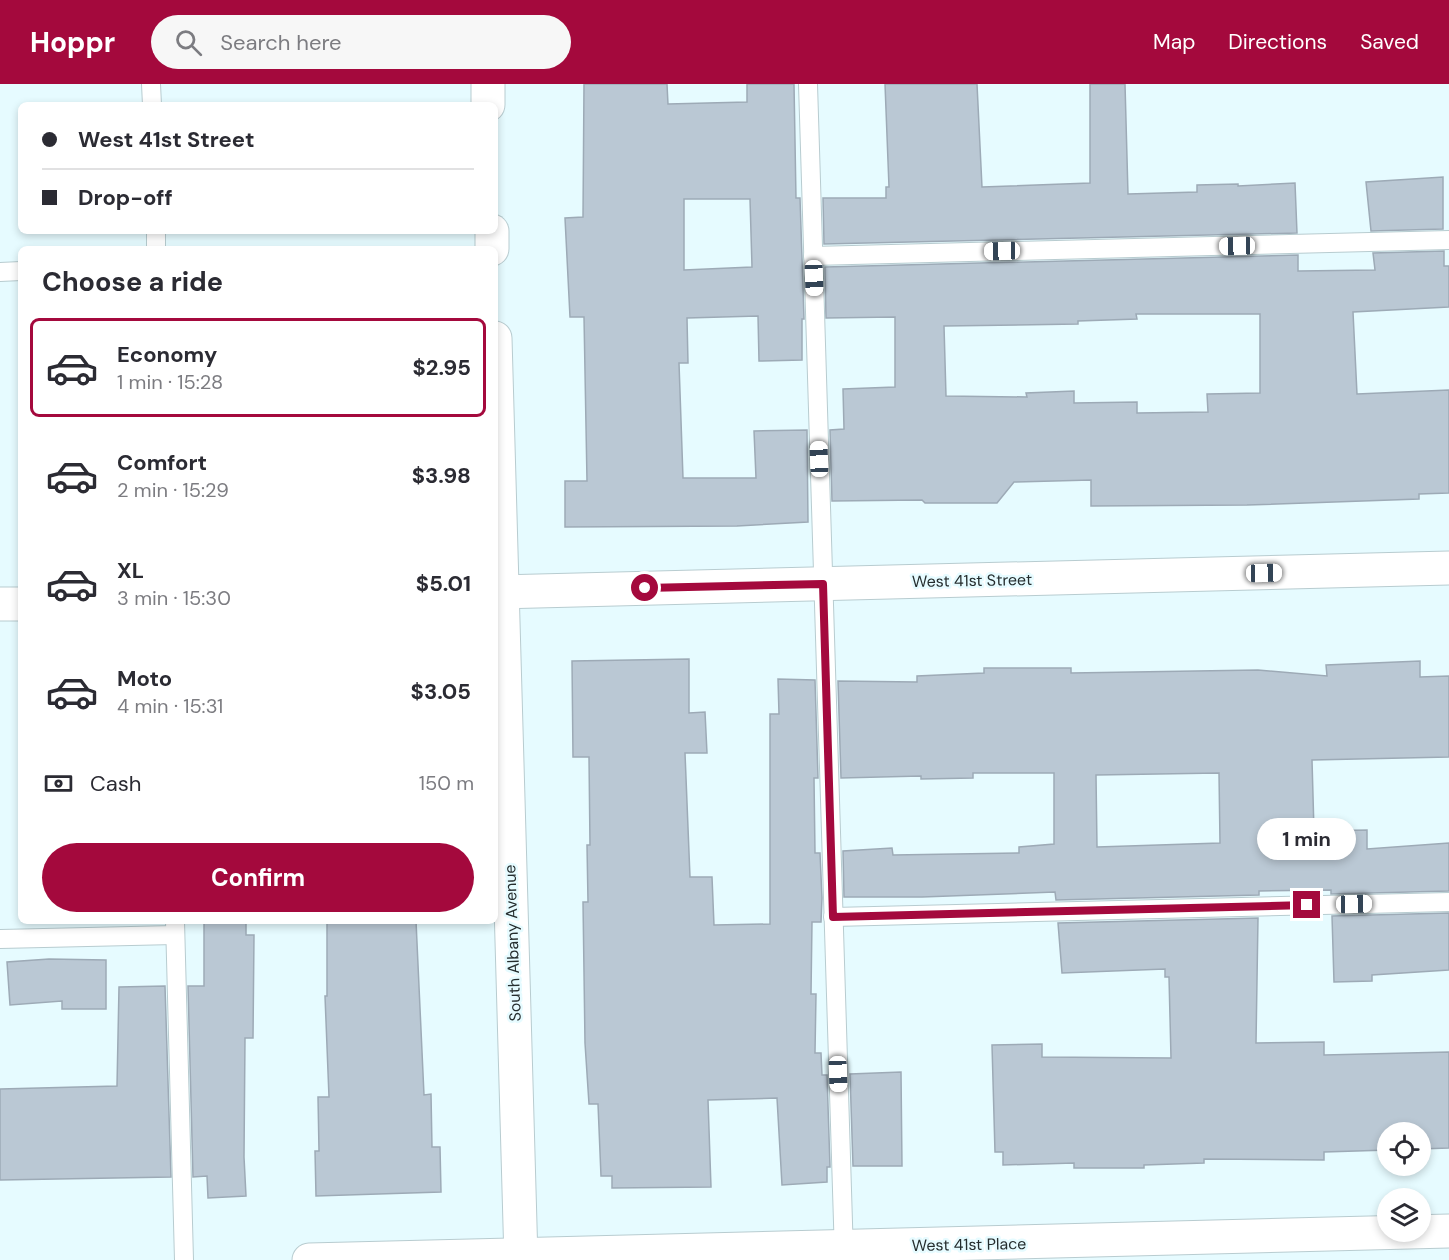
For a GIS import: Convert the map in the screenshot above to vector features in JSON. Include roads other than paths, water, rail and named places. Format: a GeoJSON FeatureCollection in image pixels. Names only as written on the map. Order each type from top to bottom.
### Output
{"type":"FeatureCollection","features":[{"type":"Feature","properties":{"kind":"street"},"geometry":{"type":"LineString","coordinates":[[488,84],[488,102]]}},
{"type":"Feature","properties":{"kind":"street","name":"South Albany Avenue"},"geometry":{"type":"LineString","coordinates":[[498,528],[521,1257]]}},
{"type":"Feature","properties":{"kind":"street","name":"West 41st Street"},"geometry":{"type":"LineString","coordinates":[[499,592],[1449,568]]}},
{"type":"Feature","properties":{"kind":"street"},"geometry":{"type":"LineString","coordinates":[[0,604],[18,604]]}},
{"type":"Feature","properties":{"kind":"street","name":"West 41st Place"},"geometry":{"type":"LineString","coordinates":[[309,1260],[844,1253],[1449,1231]]}},
{"type":"Feature","properties":{"kind":"lane"},"geometry":{"type":"LineString","coordinates":[[151,84],[152,102]]}},
{"type":"Feature","properties":{"kind":"lane"},"geometry":{"type":"LineString","coordinates":[[808,84],[844,1253]]}},
{"type":"Feature","properties":{"kind":"lane"},"geometry":{"type":"LineString","coordinates":[[813,256],[1449,240]]}},
{"type":"Feature","properties":{"kind":"lane"},"geometry":{"type":"LineString","coordinates":[[0,272],[18,271]]}},
{"type":"Feature","properties":{"kind":"lane"},"geometry":{"type":"LineString","coordinates":[[833,917],[1449,902]]}},
{"type":"Feature","properties":{"kind":"lane"},"geometry":{"type":"LineString","coordinates":[[0,939],[175,928],[184,1260]]}}]}
